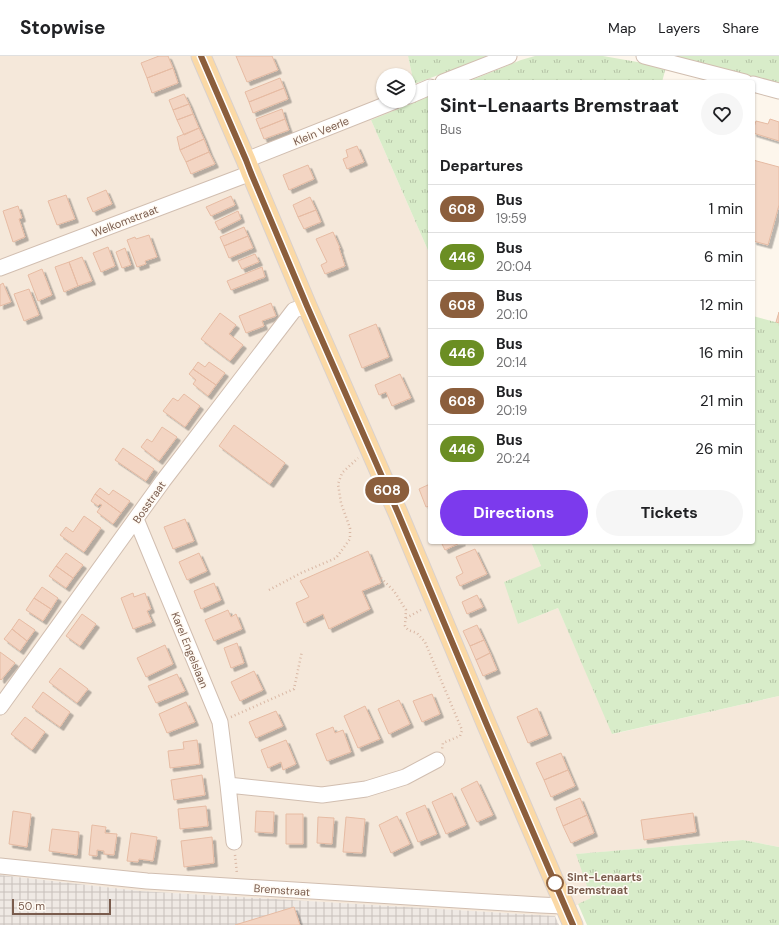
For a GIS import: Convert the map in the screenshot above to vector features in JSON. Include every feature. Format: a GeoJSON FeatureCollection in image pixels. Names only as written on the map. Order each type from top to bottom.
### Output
{"type":"FeatureCollection","features":[{"type":"Feature","properties":{"kind":"main road"},"geometry":{"type":"LineString","coordinates":[[201,56],[573,925]]}},
{"type":"Feature","properties":{"kind":"street"},"geometry":{"type":"LineString","coordinates":[[448,80],[509,56]]}},
{"type":"Feature","properties":{"kind":"street"},"geometry":{"type":"LineString","coordinates":[[644,56],[737,80]]}},
{"type":"Feature","properties":{"kind":"street"},"geometry":{"type":"LineString","coordinates":[[755,85],[779,91]]}},
{"type":"Feature","properties":{"kind":"street"},"geometry":{"type":"LineString","coordinates":[[416,93],[428,88]]}},
{"type":"Feature","properties":{"kind":"street","name":"Klein Veerle"},"geometry":{"type":"LineString","coordinates":[[248,166],[379,108]]}},
{"type":"Feature","properties":{"kind":"street","name":"Welkomstraat"},"geometry":{"type":"LineString","coordinates":[[0,268],[248,166]]}},
{"type":"Feature","properties":{"kind":"street","name":"Bosstraat"},"geometry":{"type":"LineString","coordinates":[[0,707],[163,481],[294,310],[307,306]]}},
{"type":"Feature","properties":{"kind":"street","name":"Karel Engelslaan"},"geometry":{"type":"LineString","coordinates":[[136,520],[220,722],[234,842]]}},
{"type":"Feature","properties":{"kind":"street"},"geometry":{"type":"LineString","coordinates":[[228,784],[322,795],[366,789],[405,777],[437,760]]}},
{"type":"Feature","properties":{"kind":"street","name":"Bremstraat"},"geometry":{"type":"LineString","coordinates":[[0,866],[147,881],[564,906]]}},
{"type":"Feature","properties":{"kind":"path"},"geometry":{"type":"LineString","coordinates":[[270,590],[301,573],[336,558],[350,539],[350,528],[341,503],[338,484],[342,473],[370,449]]}},
{"type":"Feature","properties":{"kind":"path"},"geometry":{"type":"LineString","coordinates":[[381,578],[394,590],[406,610],[405,626],[408,630],[417,634],[424,642],[462,730],[460,736],[443,743],[437,760]]}},
{"type":"Feature","properties":{"kind":"path"},"geometry":{"type":"LineString","coordinates":[[220,722],[294,689],[302,651]]}},
{"type":"Feature","properties":{"kind":"path"},"geometry":{"type":"LineString","coordinates":[[234,842],[238,887]]}},
{"type":"Feature","properties":{"kind":"shaded area"},"geometry":{"type":"Polygon","coordinates":[[[0,56],[408,56],[411,68],[376,68],[376,108],[402,108],[371,120],[428,250],[428,544],[532,544],[541,566],[518,624],[558,608],[613,734],[779,696],[779,847],[743,840],[577,854],[591,898],[555,916],[140,891],[0,875],[0,56]]]}},
{"type":"Feature","properties":{"kind":"shaded area"},"geometry":{"type":"Polygon","coordinates":[[[416,88],[422,100],[416,102],[416,88]]]}},
{"type":"Feature","properties":{"kind":"shaded area"},"geometry":{"type":"Polygon","coordinates":[[[0,875],[140,891],[555,916],[559,925],[0,925],[0,875]]]}},
{"type":"Feature","properties":{"kind":"green space"},"geometry":{"type":"Polygon","coordinates":[[[408,56],[490,56],[416,83],[416,68],[411,68],[408,56]]]}},
{"type":"Feature","properties":{"kind":"green space"},"geometry":{"type":"Polygon","coordinates":[[[535,56],[603,56],[666,67],[663,80],[472,80],[521,60],[535,56]]]}},
{"type":"Feature","properties":{"kind":"green space"},"geometry":{"type":"Polygon","coordinates":[[[668,56],[779,56],[779,86],[668,56]]]}},
{"type":"Feature","properties":{"kind":"green space"},"geometry":{"type":"Polygon","coordinates":[[[428,97],[428,250],[371,120],[400,108],[416,108],[416,102],[428,97]]]}},
{"type":"Feature","properties":{"kind":"green space"},"geometry":{"type":"Polygon","coordinates":[[[755,317],[779,323],[779,696],[612,734],[558,608],[518,624],[504,582],[541,566],[532,544],[755,544],[755,317]]]}},
{"type":"Feature","properties":{"kind":"green space"},"geometry":{"type":"Polygon","coordinates":[[[743,840],[779,847],[779,925],[587,925],[578,904],[591,898],[576,854],[743,840]]]}},
{"type":"Feature","properties":{"kind":"building"},"geometry":{"type":"Polygon","coordinates":[[[159,56],[168,56],[173,68],[147,78],[141,63],[159,56]]]}},
{"type":"Feature","properties":{"kind":"building"},"geometry":{"type":"Polygon","coordinates":[[[236,56],[272,56],[278,70],[247,82],[236,56]]]}},
{"type":"Feature","properties":{"kind":"building"},"geometry":{"type":"Polygon","coordinates":[[[173,68],[178,83],[152,93],[147,78],[173,68]]]}},
{"type":"Feature","properties":{"kind":"building"},"geometry":{"type":"Polygon","coordinates":[[[280,78],[284,88],[249,102],[245,92],[280,78]]]}},
{"type":"Feature","properties":{"kind":"building"},"geometry":{"type":"Polygon","coordinates":[[[284,88],[288,99],[253,113],[249,102],[284,88]]]}},
{"type":"Feature","properties":{"kind":"building"},"geometry":{"type":"Polygon","coordinates":[[[184,94],[189,104],[173,110],[169,100],[184,94]]]}},
{"type":"Feature","properties":{"kind":"building"},"geometry":{"type":"Polygon","coordinates":[[[189,104],[193,114],[177,120],[173,110],[189,104]]]}},
{"type":"Feature","properties":{"kind":"building"},"geometry":{"type":"Polygon","coordinates":[[[282,109],[285,119],[260,129],[256,119],[282,109]]]}},
{"type":"Feature","properties":{"kind":"building"},"geometry":{"type":"Polygon","coordinates":[[[193,114],[199,128],[184,135],[177,120],[193,114]]]}},
{"type":"Feature","properties":{"kind":"building"},"geometry":{"type":"Polygon","coordinates":[[[285,119],[289,130],[264,139],[260,129],[285,119]]]}},
{"type":"Feature","properties":{"kind":"building"},"geometry":{"type":"Polygon","coordinates":[[[770,119],[779,122],[779,141],[755,134],[756,121],[768,124],[770,119]]]}},
{"type":"Feature","properties":{"kind":"building"},"geometry":{"type":"Polygon","coordinates":[[[199,128],[204,139],[180,150],[177,137],[199,128]]]}},
{"type":"Feature","properties":{"kind":"building"},"geometry":{"type":"Polygon","coordinates":[[[204,139],[209,152],[186,162],[180,150],[204,139]]]}},
{"type":"Feature","properties":{"kind":"building"},"geometry":{"type":"Polygon","coordinates":[[[357,146],[364,162],[347,169],[343,159],[348,157],[346,150],[357,146]]]}},
{"type":"Feature","properties":{"kind":"building"},"geometry":{"type":"Polygon","coordinates":[[[209,152],[215,164],[191,174],[186,162],[209,152]]]}},
{"type":"Feature","properties":{"kind":"building"},"geometry":{"type":"Polygon","coordinates":[[[755,161],[779,167],[779,205],[768,245],[755,242],[755,161]]]}},
{"type":"Feature","properties":{"kind":"building"},"geometry":{"type":"Polygon","coordinates":[[[308,165],[314,179],[289,190],[283,175],[308,165]]]}},
{"type":"Feature","properties":{"kind":"building"},"geometry":{"type":"Polygon","coordinates":[[[106,190],[112,204],[93,212],[87,198],[106,190]]]}},
{"type":"Feature","properties":{"kind":"building"},"geometry":{"type":"Polygon","coordinates":[[[66,195],[75,219],[57,225],[48,201],[66,195]]]}},
{"type":"Feature","properties":{"kind":"building"},"geometry":{"type":"Polygon","coordinates":[[[231,196],[235,205],[211,216],[206,207],[231,196]]]}},
{"type":"Feature","properties":{"kind":"building"},"geometry":{"type":"Polygon","coordinates":[[[310,197],[316,210],[298,217],[293,205],[310,197]]]}},
{"type":"Feature","properties":{"kind":"building"},"geometry":{"type":"Polygon","coordinates":[[[18,206],[22,218],[19,219],[25,237],[13,242],[3,211],[18,206]]]}},
{"type":"Feature","properties":{"kind":"building"},"geometry":{"type":"Polygon","coordinates":[[[316,210],[321,222],[304,229],[298,217],[316,210]]]}},
{"type":"Feature","properties":{"kind":"building"},"geometry":{"type":"Polygon","coordinates":[[[238,211],[241,219],[219,230],[215,222],[238,211]]]}},
{"type":"Feature","properties":{"kind":"building"},"geometry":{"type":"Polygon","coordinates":[[[244,227],[248,236],[224,246],[220,237],[244,227]]]}},
{"type":"Feature","properties":{"kind":"building"},"geometry":{"type":"Polygon","coordinates":[[[333,232],[340,248],[345,266],[325,274],[321,265],[327,262],[316,239],[333,232]]]}},
{"type":"Feature","properties":{"kind":"building"},"geometry":{"type":"Polygon","coordinates":[[[149,235],[157,257],[145,261],[146,264],[137,267],[127,240],[149,235]]]}},
{"type":"Feature","properties":{"kind":"building"},"geometry":{"type":"Polygon","coordinates":[[[248,236],[253,248],[229,258],[224,246],[248,236]]]}},
{"type":"Feature","properties":{"kind":"building"},"geometry":{"type":"Polygon","coordinates":[[[108,247],[115,266],[101,272],[93,253],[108,247]]]}},
{"type":"Feature","properties":{"kind":"building"},"geometry":{"type":"Polygon","coordinates":[[[125,248],[131,265],[122,268],[116,252],[125,248]]]}},
{"type":"Feature","properties":{"kind":"building"},"geometry":{"type":"Polygon","coordinates":[[[255,254],[259,262],[242,269],[238,261],[255,254]]]}},
{"type":"Feature","properties":{"kind":"building"},"geometry":{"type":"Polygon","coordinates":[[[82,257],[92,281],[78,286],[69,262],[82,257]]]}},
{"type":"Feature","properties":{"kind":"building"},"geometry":{"type":"Polygon","coordinates":[[[69,262],[78,286],[64,292],[55,267],[69,262]]]}},
{"type":"Feature","properties":{"kind":"building"},"geometry":{"type":"Polygon","coordinates":[[[262,267],[265,277],[231,290],[227,281],[262,267]]]}},
{"type":"Feature","properties":{"kind":"building"},"geometry":{"type":"Polygon","coordinates":[[[42,269],[52,295],[38,301],[28,275],[42,269]]]}},
{"type":"Feature","properties":{"kind":"building"},"geometry":{"type":"Polygon","coordinates":[[[3,283],[11,302],[0,306],[0,285],[3,283]]]}},
{"type":"Feature","properties":{"kind":"building"},"geometry":{"type":"Polygon","coordinates":[[[29,289],[39,315],[24,321],[14,294],[29,289]]]}},
{"type":"Feature","properties":{"kind":"building"},"geometry":{"type":"Polygon","coordinates":[[[271,303],[276,316],[262,321],[264,326],[246,333],[239,316],[271,303]]]}},
{"type":"Feature","properties":{"kind":"building"},"geometry":{"type":"Polygon","coordinates":[[[779,312],[779,323],[776,322],[779,312]]]}},
{"type":"Feature","properties":{"kind":"building"},"geometry":{"type":"Polygon","coordinates":[[[220,313],[236,325],[229,334],[243,345],[230,361],[201,339],[220,313]]]}},
{"type":"Feature","properties":{"kind":"building"},"geometry":{"type":"Polygon","coordinates":[[[376,324],[389,357],[362,368],[349,335],[376,324]]]}},
{"type":"Feature","properties":{"kind":"building"},"geometry":{"type":"Polygon","coordinates":[[[198,362],[205,367],[209,362],[225,373],[216,385],[193,369],[198,362]]]}},
{"type":"Feature","properties":{"kind":"building"},"geometry":{"type":"Polygon","coordinates":[[[193,369],[216,385],[208,396],[193,384],[196,380],[189,374],[193,369]]]}},
{"type":"Feature","properties":{"kind":"building"},"geometry":{"type":"Polygon","coordinates":[[[400,374],[411,398],[392,406],[386,392],[379,395],[375,385],[400,374]]]}},
{"type":"Feature","properties":{"kind":"building"},"geometry":{"type":"Polygon","coordinates":[[[184,394],[200,406],[185,427],[163,411],[173,398],[178,401],[184,394]]]}},
{"type":"Feature","properties":{"kind":"building"},"geometry":{"type":"Polygon","coordinates":[[[234,425],[285,463],[270,484],[219,446],[234,425]]]}},
{"type":"Feature","properties":{"kind":"building"},"geometry":{"type":"Polygon","coordinates":[[[162,427],[177,437],[159,461],[141,447],[147,439],[152,442],[162,427]]]}},
{"type":"Feature","properties":{"kind":"building"},"geometry":{"type":"Polygon","coordinates":[[[123,448],[154,469],[146,481],[115,460],[123,448]]]}},
{"type":"Feature","properties":{"kind":"building"},"geometry":{"type":"Polygon","coordinates":[[[428,485],[428,506],[426,507],[419,489],[428,485]]]}},
{"type":"Feature","properties":{"kind":"building"},"geometry":{"type":"Polygon","coordinates":[[[100,488],[109,495],[113,490],[130,501],[121,513],[95,494],[100,488]]]}},
{"type":"Feature","properties":{"kind":"building"},"geometry":{"type":"Polygon","coordinates":[[[95,494],[121,513],[113,524],[97,512],[102,505],[100,504],[98,506],[91,501],[95,494]]]}},
{"type":"Feature","properties":{"kind":"building"},"geometry":{"type":"Polygon","coordinates":[[[84,516],[101,528],[84,552],[60,535],[66,527],[73,532],[84,516]]]}},
{"type":"Feature","properties":{"kind":"building"},"geometry":{"type":"Polygon","coordinates":[[[185,519],[194,541],[173,549],[164,527],[185,519]]]}},
{"type":"Feature","properties":{"kind":"building"},"geometry":{"type":"Polygon","coordinates":[[[442,544],[458,544],[445,550],[442,544]]]}},
{"type":"Feature","properties":{"kind":"building"},"geometry":{"type":"Polygon","coordinates":[[[475,549],[487,574],[460,586],[456,577],[463,573],[456,557],[475,549]]]}},
{"type":"Feature","properties":{"kind":"building"},"geometry":{"type":"Polygon","coordinates":[[[368,551],[381,583],[362,591],[370,609],[329,629],[323,614],[304,623],[296,603],[309,597],[300,581],[368,551]]]}},
{"type":"Feature","properties":{"kind":"building"},"geometry":{"type":"Polygon","coordinates":[[[66,553],[83,565],[73,578],[56,566],[66,553]]]}},
{"type":"Feature","properties":{"kind":"building"},"geometry":{"type":"Polygon","coordinates":[[[199,553],[207,571],[187,580],[179,562],[199,553]]]}},
{"type":"Feature","properties":{"kind":"building"},"geometry":{"type":"Polygon","coordinates":[[[56,566],[73,578],[66,588],[49,576],[56,566]]]}},
{"type":"Feature","properties":{"kind":"building"},"geometry":{"type":"Polygon","coordinates":[[[214,583],[221,600],[201,609],[194,591],[214,583]]]}},
{"type":"Feature","properties":{"kind":"building"},"geometry":{"type":"Polygon","coordinates":[[[42,587],[58,598],[51,609],[34,598],[42,587]]]}},
{"type":"Feature","properties":{"kind":"building"},"geometry":{"type":"Polygon","coordinates":[[[133,593],[134,597],[145,593],[151,609],[147,611],[152,622],[133,629],[121,598],[133,593]]]}},
{"type":"Feature","properties":{"kind":"building"},"geometry":{"type":"Polygon","coordinates":[[[477,595],[483,607],[467,614],[462,602],[477,595]]]}},
{"type":"Feature","properties":{"kind":"building"},"geometry":{"type":"Polygon","coordinates":[[[34,598],[51,609],[43,621],[26,610],[34,598]]]}},
{"type":"Feature","properties":{"kind":"building"},"geometry":{"type":"Polygon","coordinates":[[[228,610],[231,617],[236,614],[242,629],[214,641],[205,620],[228,610]]]}},
{"type":"Feature","properties":{"kind":"building"},"geometry":{"type":"Polygon","coordinates":[[[82,614],[96,624],[80,646],[66,636],[82,614]]]}},
{"type":"Feature","properties":{"kind":"building"},"geometry":{"type":"Polygon","coordinates":[[[19,619],[35,630],[27,641],[12,629],[19,619]]]}},
{"type":"Feature","properties":{"kind":"building"},"geometry":{"type":"Polygon","coordinates":[[[477,625],[484,640],[470,646],[463,631],[477,625]]]}},
{"type":"Feature","properties":{"kind":"building"},"geometry":{"type":"Polygon","coordinates":[[[12,629],[27,641],[20,651],[4,639],[12,629]]]}},
{"type":"Feature","properties":{"kind":"building"},"geometry":{"type":"Polygon","coordinates":[[[484,640],[490,653],[476,660],[470,646],[484,640]]]}},
{"type":"Feature","properties":{"kind":"building"},"geometry":{"type":"Polygon","coordinates":[[[237,643],[244,663],[231,668],[224,648],[237,643]]]}},
{"type":"Feature","properties":{"kind":"building"},"geometry":{"type":"Polygon","coordinates":[[[165,645],[173,664],[146,677],[137,658],[165,645]]]}},
{"type":"Feature","properties":{"kind":"building"},"geometry":{"type":"Polygon","coordinates":[[[0,652],[15,663],[1,680],[0,679],[0,652]]]}},
{"type":"Feature","properties":{"kind":"building"},"geometry":{"type":"Polygon","coordinates":[[[490,653],[497,670],[483,676],[476,660],[490,653]]]}},
{"type":"Feature","properties":{"kind":"building"},"geometry":{"type":"Polygon","coordinates":[[[60,668],[88,689],[77,703],[49,682],[60,668]]]}},
{"type":"Feature","properties":{"kind":"building"},"geometry":{"type":"Polygon","coordinates":[[[254,671],[263,690],[240,701],[231,682],[254,671]]]}},
{"type":"Feature","properties":{"kind":"building"},"geometry":{"type":"Polygon","coordinates":[[[177,674],[185,691],[156,703],[148,686],[177,674]]]}},
{"type":"Feature","properties":{"kind":"building"},"geometry":{"type":"Polygon","coordinates":[[[43,692],[70,712],[60,727],[32,707],[43,692]]]}},
{"type":"Feature","properties":{"kind":"building"},"geometry":{"type":"Polygon","coordinates":[[[432,694],[440,714],[422,722],[413,701],[432,694]]]}},
{"type":"Feature","properties":{"kind":"building"},"geometry":{"type":"Polygon","coordinates":[[[399,700],[410,724],[389,734],[378,709],[399,700]]]}},
{"type":"Feature","properties":{"kind":"building"},"geometry":{"type":"Polygon","coordinates":[[[186,702],[195,722],[167,733],[159,714],[186,702]]]}},
{"type":"Feature","properties":{"kind":"building"},"geometry":{"type":"Polygon","coordinates":[[[365,706],[380,739],[358,748],[344,716],[365,706]]]}},
{"type":"Feature","properties":{"kind":"building"},"geometry":{"type":"Polygon","coordinates":[[[537,708],[548,735],[528,743],[517,717],[537,708]]]}},
{"type":"Feature","properties":{"kind":"building"},"geometry":{"type":"Polygon","coordinates":[[[276,711],[283,726],[256,738],[249,722],[276,711]]]}},
{"type":"Feature","properties":{"kind":"building"},"geometry":{"type":"Polygon","coordinates":[[[25,717],[45,732],[32,750],[11,734],[25,717]]]}},
{"type":"Feature","properties":{"kind":"building"},"geometry":{"type":"Polygon","coordinates":[[[333,727],[335,733],[343,730],[351,752],[327,761],[316,734],[333,727]]]}},
{"type":"Feature","properties":{"kind":"building"},"geometry":{"type":"Polygon","coordinates":[[[197,740],[200,764],[170,768],[168,751],[184,749],[183,742],[197,740]]]}},
{"type":"Feature","properties":{"kind":"building"},"geometry":{"type":"Polygon","coordinates":[[[286,740],[296,764],[283,770],[281,762],[268,768],[261,750],[286,740]]]}},
{"type":"Feature","properties":{"kind":"building"},"geometry":{"type":"Polygon","coordinates":[[[561,753],[568,770],[544,780],[536,763],[561,753]]]}},
{"type":"Feature","properties":{"kind":"building"},"geometry":{"type":"Polygon","coordinates":[[[568,770],[575,786],[551,797],[544,780],[568,770]]]}},
{"type":"Feature","properties":{"kind":"building"},"geometry":{"type":"Polygon","coordinates":[[[202,775],[205,795],[174,800],[171,780],[202,775]]]}},
{"type":"Feature","properties":{"kind":"building"},"geometry":{"type":"Polygon","coordinates":[[[477,781],[493,815],[477,822],[461,789],[477,781]]]}},
{"type":"Feature","properties":{"kind":"building"},"geometry":{"type":"Polygon","coordinates":[[[452,793],[466,825],[446,834],[432,802],[452,793]]]}},
{"type":"Feature","properties":{"kind":"building"},"geometry":{"type":"Polygon","coordinates":[[[580,798],[587,815],[563,826],[556,808],[580,798]]]}},
{"type":"Feature","properties":{"kind":"building"},"geometry":{"type":"Polygon","coordinates":[[[425,805],[437,834],[418,842],[406,813],[425,805]]]}},
{"type":"Feature","properties":{"kind":"building"},"geometry":{"type":"Polygon","coordinates":[[[206,806],[208,826],[180,829],[178,809],[206,806]]]}},
{"type":"Feature","properties":{"kind":"building"},"geometry":{"type":"Polygon","coordinates":[[[13,811],[31,814],[27,847],[9,844],[13,811]]]}},
{"type":"Feature","properties":{"kind":"building"},"geometry":{"type":"Polygon","coordinates":[[[256,811],[274,812],[273,833],[255,832],[256,811]]]}},
{"type":"Feature","properties":{"kind":"building"},"geometry":{"type":"Polygon","coordinates":[[[693,813],[696,832],[644,840],[641,820],[693,813]]]}},
{"type":"Feature","properties":{"kind":"building"},"geometry":{"type":"Polygon","coordinates":[[[286,814],[303,814],[303,844],[286,844],[286,814]]]}},
{"type":"Feature","properties":{"kind":"building"},"geometry":{"type":"Polygon","coordinates":[[[587,815],[594,833],[571,843],[563,826],[587,815]]]}},
{"type":"Feature","properties":{"kind":"building"},"geometry":{"type":"Polygon","coordinates":[[[397,816],[410,844],[391,853],[379,825],[397,816]]]}},
{"type":"Feature","properties":{"kind":"building"},"geometry":{"type":"Polygon","coordinates":[[[318,817],[334,818],[332,844],[317,843],[318,817]]]}},
{"type":"Feature","properties":{"kind":"building"},"geometry":{"type":"Polygon","coordinates":[[[346,817],[365,819],[362,853],[343,852],[346,817]]]}},
{"type":"Feature","properties":{"kind":"building"},"geometry":{"type":"Polygon","coordinates":[[[92,825],[106,827],[105,833],[117,834],[114,855],[104,854],[104,851],[97,850],[97,856],[89,855],[92,825]]]}},
{"type":"Feature","properties":{"kind":"building"},"geometry":{"type":"Polygon","coordinates":[[[52,829],[79,832],[77,855],[49,851],[52,829]]]}},
{"type":"Feature","properties":{"kind":"building"},"geometry":{"type":"Polygon","coordinates":[[[131,833],[157,837],[153,861],[139,859],[138,862],[127,861],[131,833]]]}},
{"type":"Feature","properties":{"kind":"building"},"geometry":{"type":"Polygon","coordinates":[[[212,837],[214,863],[184,867],[181,841],[212,837]]]}},
{"type":"Feature","properties":{"kind":"building"},"geometry":{"type":"Polygon","coordinates":[[[294,907],[300,925],[235,925],[294,907]]]}},
{"type":"Feature","properties":{"kind":"bus line","name":"608"},"geometry":{"type":"LineString","coordinates":[[201,56],[307,306],[398,513],[573,925]]}},
{"type":"Feature","properties":{"kind":"place","name":"Sint-Lenaarts Bremstraat"},"geometry":{"type":"Point","coordinates":[555,883]}}]}
